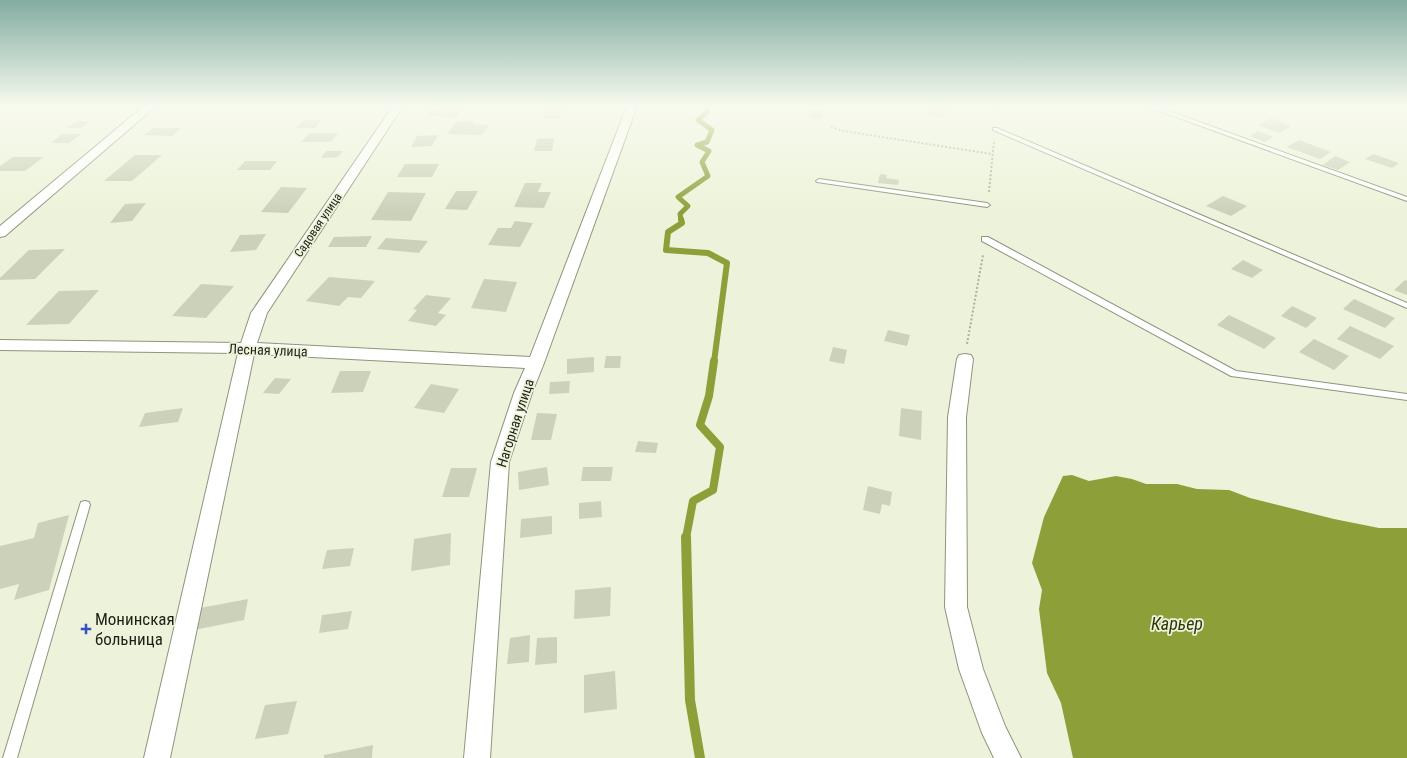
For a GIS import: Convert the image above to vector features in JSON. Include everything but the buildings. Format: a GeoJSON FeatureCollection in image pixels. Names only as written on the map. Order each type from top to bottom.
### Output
{"type":"FeatureCollection","features":[{"type":"Feature","properties":{"kind":"street"},"geometry":{"type":"LineString","coordinates":[[0,233],[109,141]]}},
{"type":"Feature","properties":{"kind":"street","name":"Садовая улица"},"geometry":{"type":"LineString","coordinates":[[157,758],[247,348],[259,313],[374,141]]}},
{"type":"Feature","properties":{"kind":"street","name":"Нагорная улица"},"geometry":{"type":"LineString","coordinates":[[477,758],[500,462],[523,393],[536,363],[619,141]]}},
{"type":"Feature","properties":{"kind":"street","name":"Лесная улица"},"geometry":{"type":"LineString","coordinates":[[0,345],[247,348],[536,363]]}},
{"type":"Feature","properties":{"kind":"street"},"geometry":{"type":"LineString","coordinates":[[965,359],[957,417],[956,607],[971,669],[994,733],[1008,758]]}},
{"type":"Feature","properties":{"kind":"lane"},"geometry":{"type":"LineString","coordinates":[[1025,141],[1407,306]]}},
{"type":"Feature","properties":{"kind":"lane"},"geometry":{"type":"LineString","coordinates":[[1247,141],[1407,199]]}},
{"type":"Feature","properties":{"kind":"lane"},"geometry":{"type":"LineString","coordinates":[[819,181],[987,205]]}},
{"type":"Feature","properties":{"kind":"lane"},"geometry":{"type":"LineString","coordinates":[[985,239],[1234,374],[1407,397]]}},
{"type":"Feature","properties":{"kind":"lane"},"geometry":{"type":"LineString","coordinates":[[10,758],[85,504]]}},
{"type":"Feature","properties":{"kind":"path"},"geometry":{"type":"LineString","coordinates":[[910,141],[992,154]]}},
{"type":"Feature","properties":{"kind":"water","name":"Карьер"},"geometry":{"type":"Polygon","coordinates":[[[1072,475],[1089,481],[1116,476],[1132,479],[1146,484],[1177,484],[1197,489],[1229,490],[1250,498],[1334,519],[1379,528],[1407,528],[1407,758],[1073,758],[1061,703],[1047,673],[1039,609],[1042,590],[1032,563],[1044,517],[1063,476],[1072,475]]]}},
{"type":"Feature","properties":{"kind":"waterway"},"geometry":{"type":"LineString","coordinates":[[681,220],[680,214],[688,206],[678,197],[708,176],[702,162],[709,151],[697,145],[707,141]]}},
{"type":"Feature","properties":{"kind":"waterway"},"geometry":{"type":"LineString","coordinates":[[681,219],[682,223],[668,232],[666,250],[708,253],[727,263],[714,362]]}},
{"type":"Feature","properties":{"kind":"waterway"},"geometry":{"type":"LineString","coordinates":[[686,538],[693,501],[713,490],[720,447],[700,425],[709,396],[714,361]]}},
{"type":"Feature","properties":{"kind":"waterway"},"geometry":{"type":"LineString","coordinates":[[686,538],[690,700],[700,758]]}},
{"type":"Feature","properties":{"kind":"place","name":"Монинская больница"},"geometry":{"type":"Point","coordinates":[86,629]}}]}
